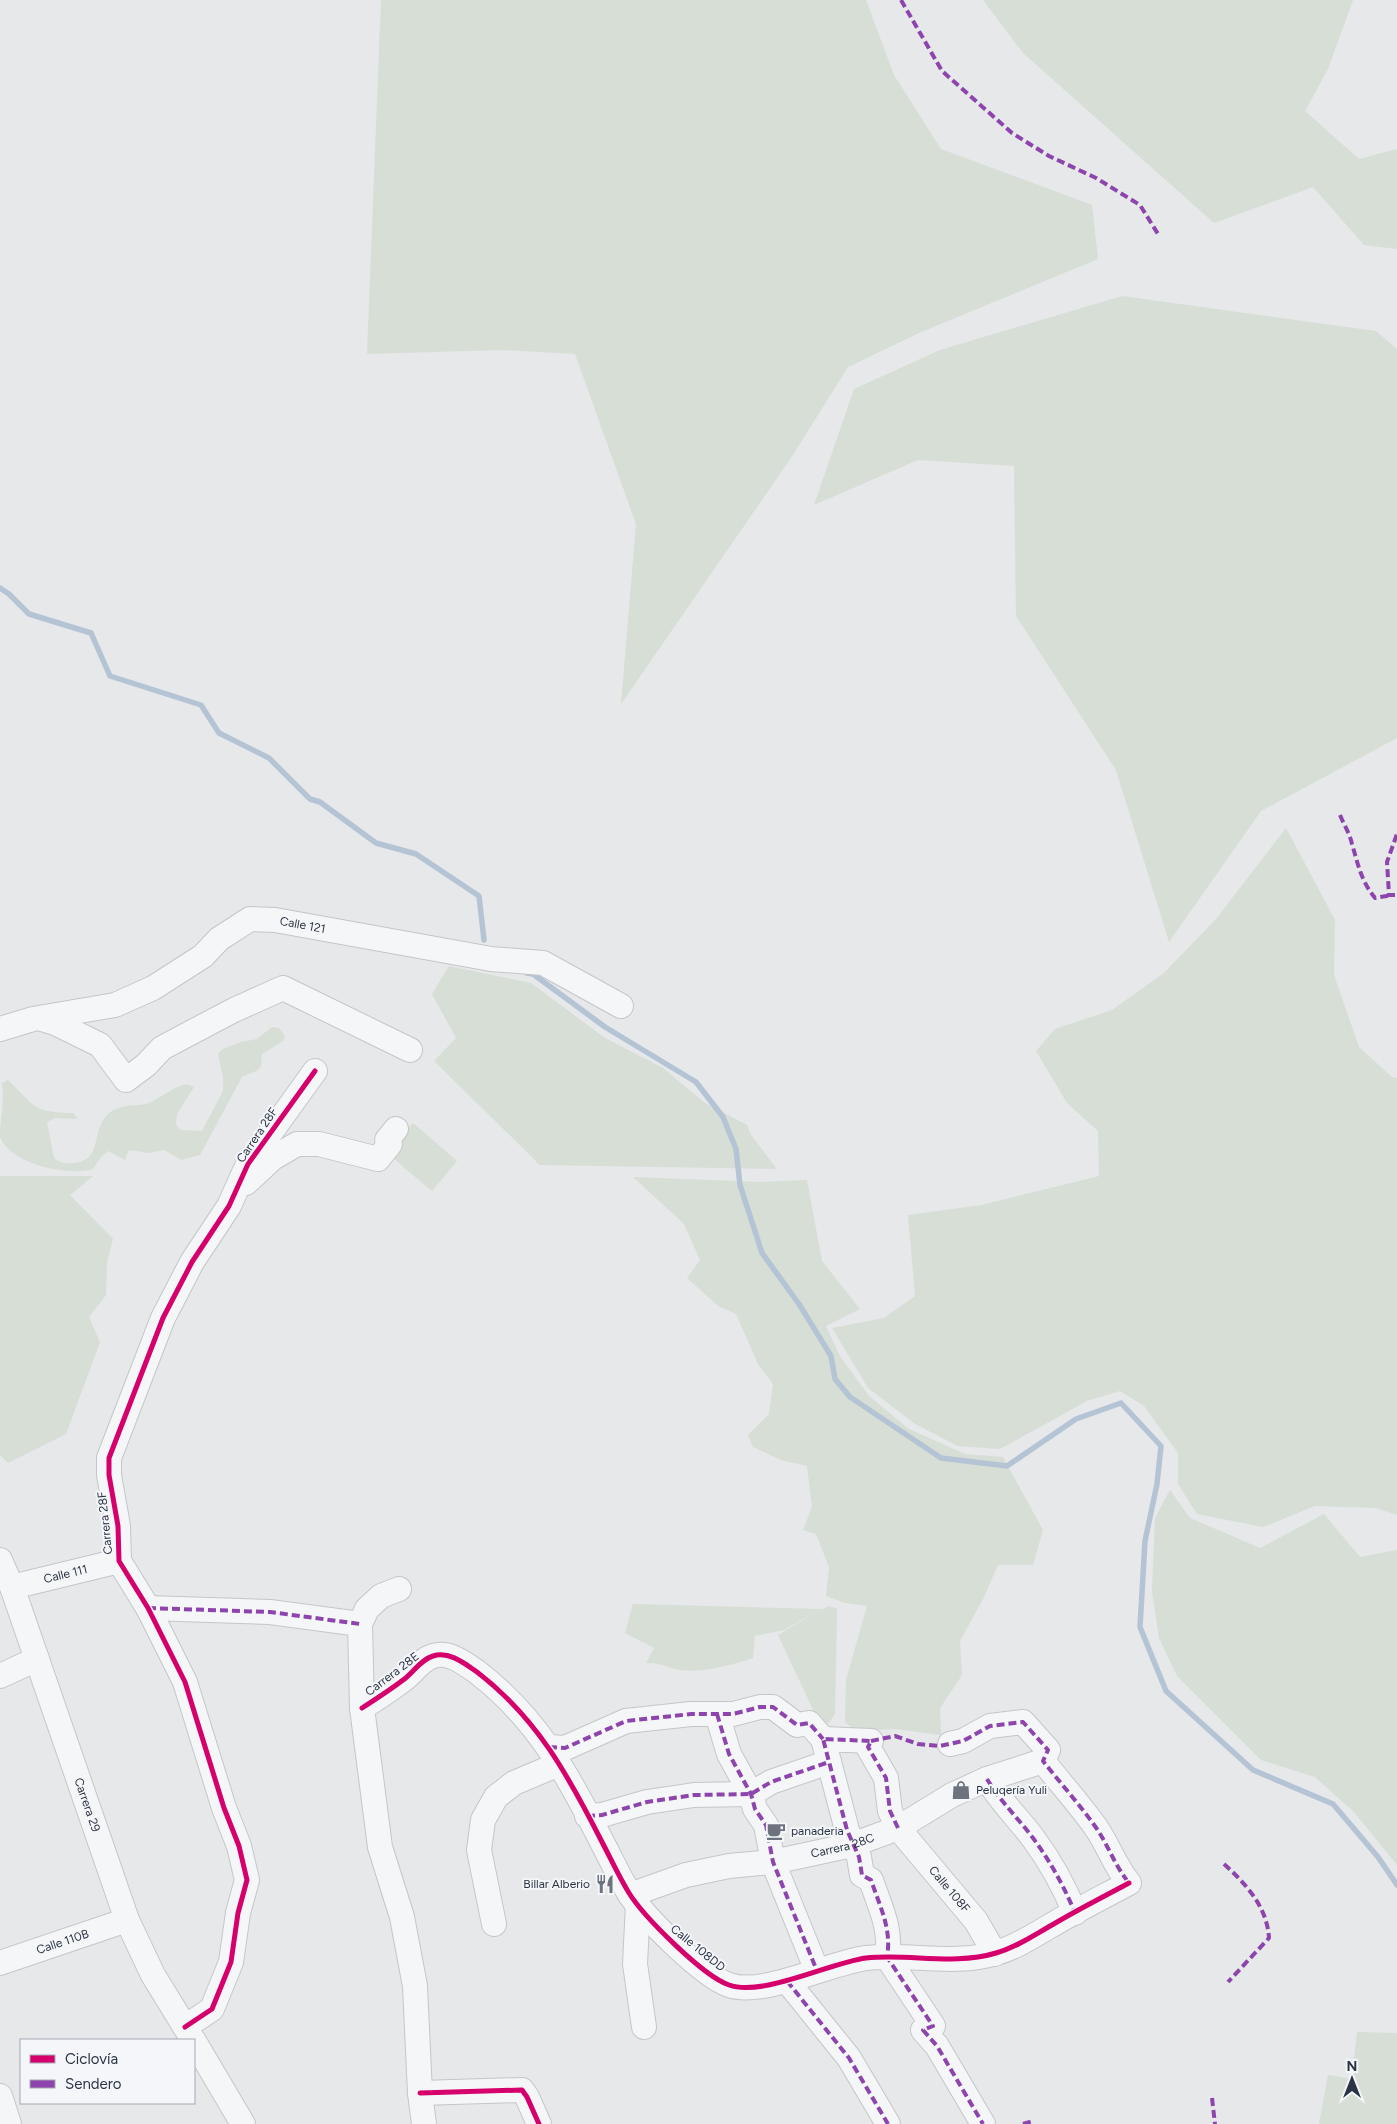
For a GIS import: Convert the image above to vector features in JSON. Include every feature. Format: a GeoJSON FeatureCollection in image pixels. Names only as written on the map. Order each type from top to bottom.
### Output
{"type":"FeatureCollection","features":[{"type":"Feature","properties":{"kind":"street","name":"Calle 121"},"geometry":{"type":"LineString","coordinates":[[0,1029],[39,1018],[115,1005],[153,988],[203,956],[219,939],[250,919],[276,920],[491,959],[543,963],[621,1006]]}},
{"type":"Feature","properties":{"kind":"street"},"geometry":{"type":"LineString","coordinates":[[39,1018],[55,1023],[100,1045],[126,1080],[146,1065],[162,1048],[234,1010],[283,988],[410,1050]]}},
{"type":"Feature","properties":{"kind":"street","name":"Carrera 28F"},"geometry":{"type":"LineString","coordinates":[[191,2036],[212,2010],[232,1962],[238,1913],[247,1880],[239,1846],[224,1808],[185,1682],[148,1608],[119,1561],[118,1526],[109,1475],[109,1458],[163,1318],[192,1262],[229,1206],[248,1164],[315,1071]]}},
{"type":"Feature","properties":{"kind":"street"},"geometry":{"type":"LineString","coordinates":[[236,1190],[254,1177],[273,1158],[296,1144],[319,1144],[378,1159],[390,1144],[387,1140],[396,1129]]}},
{"type":"Feature","properties":{"kind":"street","name":"Carrera 29"},"geometry":{"type":"LineString","coordinates":[[0,1560],[12,1587],[126,1920],[153,1975],[191,2036]]}},
{"type":"Feature","properties":{"kind":"street","name":"Calle 111"},"geometry":{"type":"LineString","coordinates":[[12,1587],[119,1561]]}},
{"type":"Feature","properties":{"kind":"street"},"geometry":{"type":"LineString","coordinates":[[148,1608],[270,1612],[360,1624],[367,1610],[381,1596],[399,1589]]}},
{"type":"Feature","properties":{"kind":"street","name":"Carrera 28E"},"geometry":{"type":"LineString","coordinates":[[360,1624],[362,1708],[380,1846],[402,1917],[415,1986],[420,2093],[424,2124]]}},
{"type":"Feature","properties":{"kind":"street","name":"Carrera 28E"},"geometry":{"type":"LineString","coordinates":[[362,1708],[405,1678],[422,1662],[434,1656]]}},
{"type":"Feature","properties":{"kind":"street","name":"Calle 108DD"},"geometry":{"type":"LineString","coordinates":[[434,1656],[450,1656],[457,1659],[494,1685],[523,1712],[554,1755],[634,1900],[664,1934],[694,1961],[729,1985],[747,1987],[787,1981],[852,1960],[887,1957],[948,1960],[995,1954],[1016,1946],[1129,1883],[1118,1869],[1108,1846],[1097,1828],[1043,1761]]}},
{"type":"Feature","properties":{"kind":"street"},"geometry":{"type":"LineString","coordinates":[[0,1676],[37,1659]]}},
{"type":"Feature","properties":{"kind":"street"},"geometry":{"type":"LineString","coordinates":[[494,1924],[479,1850],[483,1820],[496,1797],[565,1748],[626,1721],[691,1714],[733,1714],[760,1707],[773,1707],[797,1725],[808,1723],[826,1751],[852,1845],[859,1857],[862,1875],[871,1880],[886,1920],[890,1942],[887,1957],[933,2026],[924,2030],[937,2046],[983,2124]]}},
{"type":"Feature","properties":{"kind":"street"},"geometry":{"type":"LineString","coordinates":[[717,1714],[729,1754],[766,1825],[773,1862],[817,1971]]}},
{"type":"Feature","properties":{"kind":"street"},"geometry":{"type":"LineString","coordinates":[[950,1744],[963,1741],[990,1726],[1023,1722],[1048,1750],[1043,1761]]}},
{"type":"Feature","properties":{"kind":"street","name":"Calle 108F"},"geometry":{"type":"LineString","coordinates":[[826,1751],[871,1741],[868,1747],[886,1778],[890,1811],[898,1828],[976,1921],[995,1954]]}},
{"type":"Feature","properties":{"kind":"street"},"geometry":{"type":"LineString","coordinates":[[587,1816],[602,1815],[647,1802],[694,1795],[751,1794],[826,1751]]}},
{"type":"Feature","properties":{"kind":"street","name":"Carrera 28C"},"geometry":{"type":"LineString","coordinates":[[634,1900],[686,1875],[729,1866],[773,1862],[852,1845],[898,1828],[952,1795],[987,1779],[1043,1761]]}},
{"type":"Feature","properties":{"kind":"street"},"geometry":{"type":"LineString","coordinates":[[987,1779],[1004,1805],[1033,1838],[1061,1880],[1075,1913]]}},
{"type":"Feature","properties":{"kind":"street"},"geometry":{"type":"LineString","coordinates":[[634,1900],[634,1964],[644,2027]]}},
{"type":"Feature","properties":{"kind":"street","name":"Calle 110B"},"geometry":{"type":"LineString","coordinates":[[0,1963],[126,1920]]}},
{"type":"Feature","properties":{"kind":"street"},"geometry":{"type":"LineString","coordinates":[[787,1981],[849,2058],[888,2124]]}},
{"type":"Feature","properties":{"kind":"street","name":"Carrera 29"},"geometry":{"type":"LineString","coordinates":[[195,2043],[242,2124]]}},
{"type":"Feature","properties":{"kind":"street"},"geometry":{"type":"LineString","coordinates":[[420,2093],[522,2090],[539,2124]]}},
{"type":"Feature","properties":{"kind":"street"},"geometry":{"type":"LineString","coordinates":[[0,2096],[9,2124]]}},
{"type":"Feature","properties":{"kind":"shaded area"},"geometry":{"type":"Polygon","coordinates":[[[381,0],[866,0],[894,75],[941,149],[1092,205],[1098,259],[919,333],[848,367],[791,458],[621,704],[636,524],[575,354],[502,350],[367,354],[381,0]]]}},
{"type":"Feature","properties":{"kind":"shaded area"},"geometry":{"type":"Polygon","coordinates":[[[983,0],[1353,0],[1328,69],[1305,111],[1359,159],[1397,149],[1397,249],[1364,245],[1313,187],[1214,223],[1023,53],[983,0]]]}},
{"type":"Feature","properties":{"kind":"shaded area"},"geometry":{"type":"Polygon","coordinates":[[[1122,296],[1376,331],[1397,349],[1397,738],[1261,811],[1169,942],[1116,770],[1016,616],[1014,466],[918,460],[814,505],[854,389],[940,350],[1122,296]]]}},
{"type":"Feature","properties":{"kind":"shaded area"},"geometry":{"type":"Polygon","coordinates":[[[1286,828],[1335,920],[1334,975],[1359,1047],[1392,1077],[1397,1078],[1397,1515],[1376,1508],[1315,1506],[1263,1527],[1197,1514],[1178,1484],[1178,1453],[1144,1406],[1120,1391],[1087,1401],[1000,1449],[958,1446],[915,1424],[868,1388],[832,1328],[884,1318],[915,1296],[908,1215],[982,1205],[1099,1176],[1098,1131],[1067,1103],[1036,1051],[1055,1029],[1112,1010],[1164,973],[1216,919],[1286,828]]]}},
{"type":"Feature","properties":{"kind":"shaded area"},"geometry":{"type":"Polygon","coordinates":[[[449,966],[531,983],[605,1038],[663,1068],[705,1103],[747,1125],[751,1135],[777,1169],[540,1165],[434,1061],[456,1038],[432,994],[449,966]]]}},
{"type":"Feature","properties":{"kind":"shaded area"},"geometry":{"type":"Polygon","coordinates":[[[272,1027],[279,1028],[285,1036],[283,1041],[262,1054],[261,1066],[258,1070],[242,1077],[200,1155],[182,1160],[164,1150],[149,1153],[129,1150],[125,1160],[108,1151],[101,1157],[93,1169],[69,1171],[41,1166],[28,1161],[6,1147],[0,1137],[2,1083],[8,1080],[35,1106],[60,1113],[73,1113],[78,1119],[55,1118],[47,1122],[54,1158],[58,1161],[71,1163],[82,1161],[89,1157],[93,1151],[100,1126],[112,1111],[122,1107],[149,1103],[186,1084],[194,1087],[177,1114],[176,1124],[180,1130],[202,1131],[223,1091],[223,1078],[218,1054],[223,1049],[241,1042],[257,1039],[272,1027]]]}},
{"type":"Feature","properties":{"kind":"shaded area"},"geometry":{"type":"Polygon","coordinates":[[[413,1123],[457,1161],[432,1191],[387,1153],[413,1123]]]}},
{"type":"Feature","properties":{"kind":"shaded area"},"geometry":{"type":"Polygon","coordinates":[[[0,1176],[93,1176],[70,1195],[113,1239],[107,1262],[106,1295],[89,1317],[100,1342],[66,1434],[8,1463],[0,1455],[0,1176]]]}},
{"type":"Feature","properties":{"kind":"shaded area"},"geometry":{"type":"Polygon","coordinates":[[[633,1177],[760,1182],[807,1180],[822,1261],[860,1309],[826,1326],[840,1356],[869,1396],[909,1429],[965,1454],[1003,1457],[1043,1530],[1033,1565],[998,1565],[983,1599],[960,1641],[962,1675],[940,1708],[941,1735],[895,1729],[856,1731],[845,1722],[846,1680],[867,1606],[845,1603],[826,1596],[829,1567],[816,1534],[803,1530],[812,1507],[807,1466],[781,1460],[753,1447],[748,1435],[769,1414],[773,1384],[758,1364],[736,1314],[718,1306],[687,1278],[700,1260],[684,1224],[633,1177]]]}},
{"type":"Feature","properties":{"kind":"shaded area"},"geometry":{"type":"Polygon","coordinates":[[[1170,1490],[1190,1518],[1260,1548],[1324,1514],[1360,1557],[1397,1550],[1397,1865],[1354,1812],[1315,1777],[1261,1760],[1177,1676],[1159,1638],[1152,1591],[1155,1518],[1170,1490]]]}},
{"type":"Feature","properties":{"kind":"shaded area"},"geometry":{"type":"Polygon","coordinates":[[[633,1604],[823,1609],[829,1606],[837,1609],[835,1714],[823,1731],[778,1635],[821,1609],[784,1630],[755,1636],[753,1658],[717,1668],[689,1671],[656,1663],[646,1663],[654,1648],[625,1633],[633,1604]]]}},
{"type":"Feature","properties":{"kind":"shaded area"},"geometry":{"type":"Polygon","coordinates":[[[1357,2032],[1397,2033],[1397,2124],[1319,2124],[1328,2075],[1352,2079],[1357,2032]]]}},
{"type":"Feature","properties":{"kind":"waterway"},"geometry":{"type":"LineString","coordinates":[[0,588],[9,594],[29,614],[91,633],[110,676],[201,705],[219,733],[269,758],[310,799],[320,802],[376,843],[416,854],[479,896],[484,940]]}},
{"type":"Feature","properties":{"kind":"waterway"},"geometry":{"type":"LineString","coordinates":[[527,973],[533,974],[605,1027],[696,1082],[723,1117],[736,1149],[740,1185],[762,1253],[799,1304],[831,1356],[835,1379],[850,1397],[941,1458],[1007,1466],[1076,1419],[1121,1403],[1161,1446],[1157,1484],[1145,1541],[1140,1627],[1166,1691],[1253,1770],[1333,1804],[1378,1857],[1397,1885]]}},
{"type":"Feature","properties":{"kind":"marked path"},"geometry":{"type":"LineString","coordinates":[[901,0],[942,71],[1012,133],[1049,156],[1096,178],[1140,205],[1158,234]]}},
{"type":"Feature","properties":{"kind":"marked path"},"geometry":{"type":"LineString","coordinates":[[1340,815],[1350,837],[1360,872],[1370,892],[1375,898],[1392,895]]}},
{"type":"Feature","properties":{"kind":"marked path"},"geometry":{"type":"LineString","coordinates":[[1395,895],[1389,895],[1387,862],[1397,834]]}},
{"type":"Feature","properties":{"kind":"marked path"},"geometry":{"type":"LineString","coordinates":[[148,1608],[270,1612],[360,1624]]}},
{"type":"Feature","properties":{"kind":"marked path"},"geometry":{"type":"LineString","coordinates":[[549,1747],[565,1748],[626,1721],[691,1714],[733,1714],[760,1707],[773,1707],[797,1725],[809,1723],[823,1739]]}},
{"type":"Feature","properties":{"kind":"marked path"},"geometry":{"type":"LineString","coordinates":[[717,1714],[729,1754],[751,1794],[755,1809],[766,1825],[773,1862],[817,1971]]}},
{"type":"Feature","properties":{"kind":"marked path"},"geometry":{"type":"LineString","coordinates":[[871,1741],[895,1736],[918,1744],[940,1746],[963,1741],[990,1726],[1023,1722],[1048,1750],[1043,1761],[1097,1829],[1129,1883]]}},
{"type":"Feature","properties":{"kind":"marked path"},"geometry":{"type":"LineString","coordinates":[[898,1828],[890,1811],[886,1778],[868,1747],[871,1741],[823,1739],[847,1830],[859,1857],[862,1875],[871,1880],[887,1927],[887,1957],[933,2026],[923,2030],[937,2046],[983,2124]]}},
{"type":"Feature","properties":{"kind":"marked path"},"geometry":{"type":"LineString","coordinates":[[587,1816],[602,1815],[647,1802],[694,1795],[751,1794],[771,1782],[829,1762]]}},
{"type":"Feature","properties":{"kind":"marked path"},"geometry":{"type":"LineString","coordinates":[[987,1779],[1045,1856],[1061,1883],[1075,1913]]}},
{"type":"Feature","properties":{"kind":"marked path"},"geometry":{"type":"LineString","coordinates":[[1224,1864],[1248,1888],[1260,1906],[1269,1938],[1228,1982]]}},
{"type":"Feature","properties":{"kind":"marked path"},"geometry":{"type":"LineString","coordinates":[[787,1981],[849,2058],[888,2124]]}},
{"type":"Feature","properties":{"kind":"marked path"},"geometry":{"type":"LineString","coordinates":[[1212,2098],[1215,2124]]}},
{"type":"Feature","properties":{"kind":"marked path"},"geometry":{"type":"LineString","coordinates":[[1023,2124],[1033,2121]]}},
{"type":"Feature","properties":{"kind":"cycle path"},"geometry":{"type":"LineString","coordinates":[[185,2027],[212,2009],[231,1962],[238,1913],[247,1880],[239,1846],[224,1808],[185,1682],[148,1608],[119,1561],[118,1526],[109,1475],[109,1458],[163,1318],[192,1262],[229,1206],[248,1164],[315,1071]]}},
{"type":"Feature","properties":{"kind":"cycle path"},"geometry":{"type":"LineString","coordinates":[[362,1708],[398,1684],[424,1660],[433,1656],[451,1656],[477,1672],[517,1709],[549,1749],[577,1794],[629,1893],[647,1916],[690,1958],[729,1985],[760,1987],[866,1958],[964,1959],[996,1953],[1011,1948],[1129,1883]]}},
{"type":"Feature","properties":{"kind":"cycle path"},"geometry":{"type":"LineString","coordinates":[[420,2093],[522,2090],[539,2124]]}},
{"type":"Feature","properties":{"kind":"place","name":"Peluqería Yuli"},"geometry":{"type":"Point","coordinates":[961,1790]}},
{"type":"Feature","properties":{"kind":"place","name":"panaderia"},"geometry":{"type":"Point","coordinates":[776,1831]}},
{"type":"Feature","properties":{"kind":"place","name":"Billar Alberio"},"geometry":{"type":"Point","coordinates":[605,1884]}}]}
